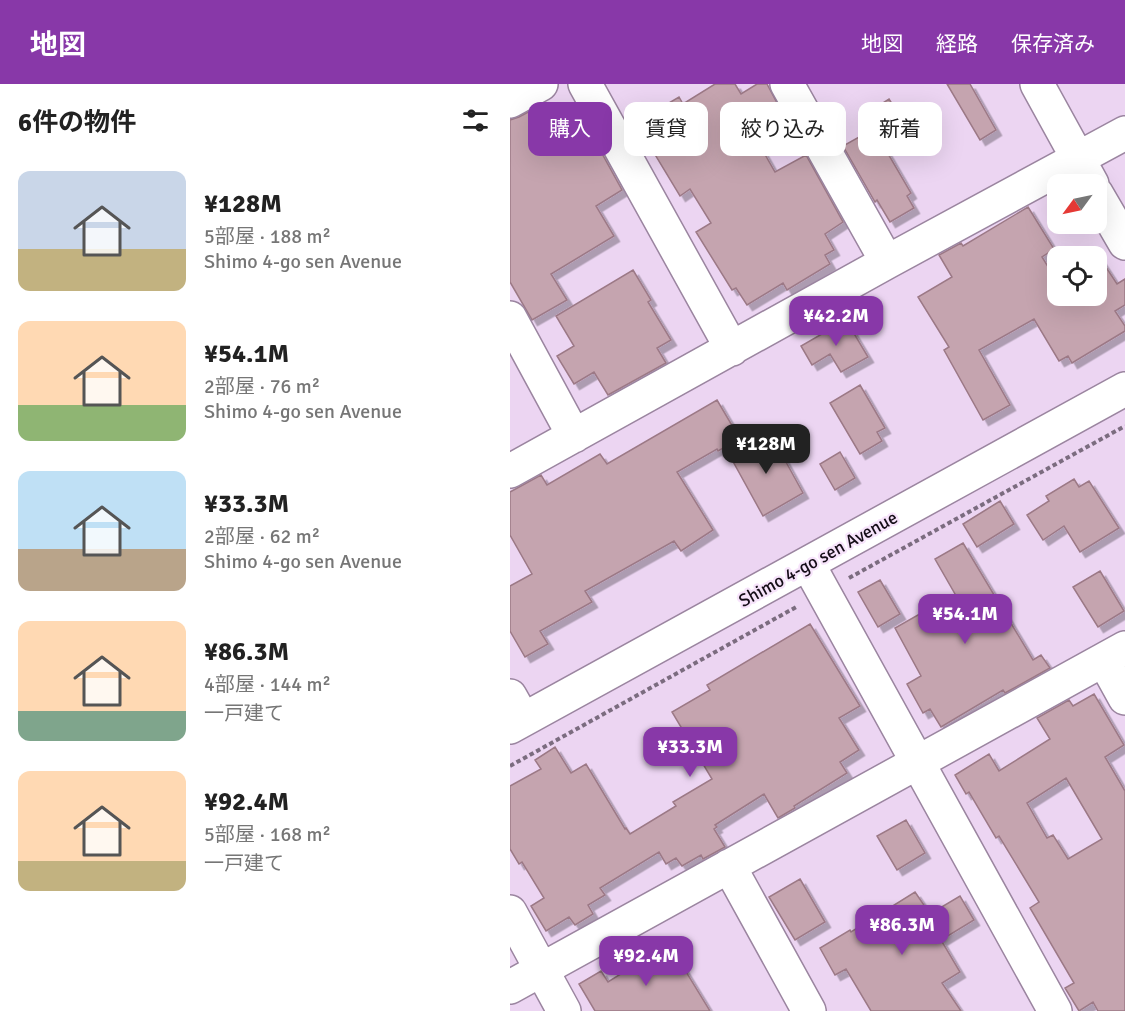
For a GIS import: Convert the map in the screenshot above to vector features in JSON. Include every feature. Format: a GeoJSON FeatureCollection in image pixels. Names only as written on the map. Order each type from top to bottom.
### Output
{"type":"FeatureCollection","features":[{"type":"Feature","properties":{"kind":"street"},"geometry":{"type":"LineString","coordinates":[[510,101],[541,84]]}},
{"type":"Feature","properties":{"kind":"street"},"geometry":{"type":"LineString","coordinates":[[585,84],[732,349]]}},
{"type":"Feature","properties":{"kind":"street"},"geometry":{"type":"LineString","coordinates":[[787,84],[887,262]]}},
{"type":"Feature","properties":{"kind":"street"},"geometry":{"type":"LineString","coordinates":[[1036,84],[1085,172]]}},
{"type":"Feature","properties":{"kind":"street"},"geometry":{"type":"LineString","coordinates":[[510,471],[887,262],[1085,172],[1125,133]]}},
{"type":"Feature","properties":{"kind":"street"},"geometry":{"type":"LineString","coordinates":[[1107,212],[1125,243]]}},
{"type":"Feature","properties":{"kind":"street"},"geometry":{"type":"LineString","coordinates":[[510,318],[574,436]]}},
{"type":"Feature","properties":{"kind":"street","name":"Shimo 4-go sen Avenue"},"geometry":{"type":"LineString","coordinates":[[514,714],[808,564],[1125,389]]}},
{"type":"Feature","properties":{"kind":"street"},"geometry":{"type":"LineString","coordinates":[[808,564],[1055,1011]]}},
{"type":"Feature","properties":{"kind":"street"},"geometry":{"type":"LineString","coordinates":[[510,987],[1114,654],[1125,698]]}},
{"type":"Feature","properties":{"kind":"street"},"geometry":{"type":"LineString","coordinates":[[729,866],[808,1011]]}},
{"type":"Feature","properties":{"kind":"street"},"geometry":{"type":"LineString","coordinates":[[510,912],[564,1011]]}},
{"type":"Feature","properties":{"kind":"building"},"geometry":{"type":"Polygon","coordinates":[[[715,84],[735,84],[741,94],[757,84],[767,84],[776,102],[720,102],[720,156],[766,156],[775,172],[807,156],[843,222],[825,234],[834,250],[825,255],[830,264],[787,290],[783,283],[747,305],[736,288],[732,290],[696,232],[711,223],[690,189],[680,196],[656,156],[708,156],[708,102],[686,102],[715,84]]]}},
{"type":"Feature","properties":{"kind":"building"},"geometry":{"type":"Polygon","coordinates":[[[947,84],[970,84],[996,130],[980,140],[947,84]]]}},
{"type":"Feature","properties":{"kind":"building"},"geometry":{"type":"Polygon","coordinates":[[[679,97],[682,102],[671,102],[679,97]]]}},
{"type":"Feature","properties":{"kind":"building"},"geometry":{"type":"Polygon","coordinates":[[[528,112],[528,156],[603,156],[622,190],[596,206],[614,236],[551,274],[567,300],[532,320],[510,282],[510,120],[528,112]]]}},
{"type":"Feature","properties":{"kind":"building"},"geometry":{"type":"Polygon","coordinates":[[[858,138],[858,156],[889,156],[911,193],[907,196],[914,208],[890,222],[877,200],[875,202],[846,151],[846,144],[858,138]]]}},
{"type":"Feature","properties":{"kind":"building"},"geometry":{"type":"Polygon","coordinates":[[[1028,207],[1052,246],[1047,246],[1047,254],[1042,257],[1047,265],[1047,306],[1107,306],[1107,269],[1117,284],[1125,279],[1125,305],[1115,311],[1125,326],[1125,331],[1072,363],[1068,356],[1059,361],[1034,319],[979,350],[1010,405],[983,420],[944,350],[949,347],[918,297],[952,277],[939,255],[961,243],[963,246],[1028,207]]]}},
{"type":"Feature","properties":{"kind":"building"},"geometry":{"type":"Polygon","coordinates":[[[633,270],[651,300],[648,302],[671,340],[657,348],[666,363],[608,395],[594,372],[574,384],[557,356],[574,346],[556,316],[633,270]]]}},
{"type":"Feature","properties":{"kind":"building"},"geometry":{"type":"Polygon","coordinates":[[[846,320],[868,357],[841,372],[830,354],[812,365],[801,346],[846,320]]]}},
{"type":"Feature","properties":{"kind":"building"},"geometry":{"type":"Polygon","coordinates":[[[860,385],[885,428],[877,432],[882,441],[860,454],[830,403],[860,385]]]}},
{"type":"Feature","properties":{"kind":"building"},"geometry":{"type":"Polygon","coordinates":[[[717,400],[740,439],[718,451],[717,449],[677,472],[713,530],[681,551],[674,541],[585,591],[592,602],[540,631],[548,644],[525,657],[510,631],[510,586],[532,574],[510,535],[510,492],[541,475],[547,485],[600,454],[607,464],[717,400]]]}},
{"type":"Feature","properties":{"kind":"building"},"geometry":{"type":"Polygon","coordinates":[[[770,433],[803,493],[763,516],[730,456],[770,433]]]}},
{"type":"Feature","properties":{"kind":"building"},"geometry":{"type":"Polygon","coordinates":[[[840,452],[855,478],[835,490],[820,464],[840,452]]]}},
{"type":"Feature","properties":{"kind":"building"},"geometry":{"type":"Polygon","coordinates":[[[1074,479],[1079,487],[1089,481],[1119,528],[1080,552],[1064,526],[1043,540],[1027,515],[1049,501],[1046,496],[1074,479]]]}},
{"type":"Feature","properties":{"kind":"building"},"geometry":{"type":"Polygon","coordinates":[[[1000,501],[1014,524],[977,547],[963,524],[1000,501]]]}},
{"type":"Feature","properties":{"kind":"building"},"geometry":{"type":"Polygon","coordinates":[[[963,543],[1033,660],[1041,655],[1050,668],[1005,693],[1003,690],[941,727],[930,709],[923,713],[907,684],[921,676],[895,628],[955,594],[935,559],[963,543]]]}},
{"type":"Feature","properties":{"kind":"building"},"geometry":{"type":"Polygon","coordinates":[[[1100,571],[1124,611],[1098,627],[1073,587],[1100,571]]]}},
{"type":"Feature","properties":{"kind":"building"},"geometry":{"type":"Polygon","coordinates":[[[880,580],[900,614],[878,627],[858,592],[880,580]]]}},
{"type":"Feature","properties":{"kind":"building"},"geometry":{"type":"Polygon","coordinates":[[[810,624],[860,706],[839,718],[859,750],[840,762],[847,773],[778,818],[764,794],[715,825],[717,827],[714,829],[725,847],[703,859],[701,855],[682,866],[676,858],[666,864],[659,852],[600,888],[605,895],[588,905],[593,914],[575,925],[569,917],[546,931],[531,906],[544,898],[522,862],[519,864],[510,849],[510,786],[541,769],[535,760],[555,747],[571,773],[586,764],[630,834],[676,806],[673,802],[712,779],[672,712],[710,690],[707,685],[810,624]]]}},
{"type":"Feature","properties":{"kind":"building"},"geometry":{"type":"Polygon","coordinates":[[[1094,694],[1124,745],[1105,757],[1125,791],[1125,1011],[1098,1011],[1093,1002],[1079,1011],[1065,988],[1074,983],[1030,908],[1039,902],[999,836],[996,838],[969,792],[966,794],[955,775],[989,754],[999,771],[1050,739],[1037,718],[1069,700],[1073,706],[1094,694]],[[1066,778],[1027,803],[1047,838],[1053,835],[1068,859],[1102,839],[1066,778]]]}},
{"type":"Feature","properties":{"kind":"building"},"geometry":{"type":"Polygon","coordinates":[[[906,820],[925,853],[897,870],[877,836],[906,820]]]}},
{"type":"Feature","properties":{"kind":"building"},"geometry":{"type":"Polygon","coordinates":[[[800,879],[825,922],[795,940],[769,897],[800,879]]]}},
{"type":"Feature","properties":{"kind":"building"},"geometry":{"type":"Polygon","coordinates":[[[915,892],[930,914],[960,896],[974,920],[941,940],[960,972],[942,983],[961,1011],[871,1011],[846,969],[835,975],[820,948],[850,930],[851,932],[915,892]]]}},
{"type":"Feature","properties":{"kind":"building"},"geometry":{"type":"Polygon","coordinates":[[[665,944],[671,954],[674,952],[710,1011],[595,1011],[579,984],[601,971],[608,982],[665,944]]]}}]}
